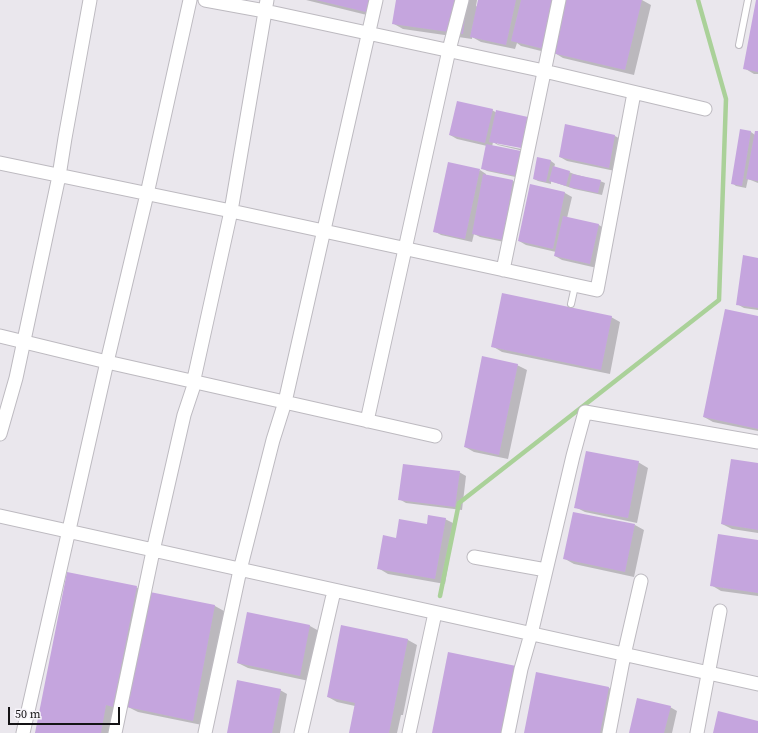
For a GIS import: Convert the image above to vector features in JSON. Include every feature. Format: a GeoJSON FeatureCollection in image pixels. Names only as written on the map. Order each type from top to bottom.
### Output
{"type":"FeatureCollection","features":[{"type":"Feature","properties":{"kind":"street"},"geometry":{"type":"LineString","coordinates":[[0,434],[16,378],[59,176],[90,0]]}},
{"type":"Feature","properties":{"kind":"street"},"geometry":{"type":"LineString","coordinates":[[23,733],[190,0]]}},
{"type":"Feature","properties":{"kind":"street"},"geometry":{"type":"LineString","coordinates":[[205,0],[266,6],[368,33],[544,71],[705,109]]}},
{"type":"Feature","properties":{"kind":"street"},"geometry":{"type":"LineString","coordinates":[[205,733],[240,570],[273,440],[285,402],[376,0]]}},
{"type":"Feature","properties":{"kind":"street"},"geometry":{"type":"LineString","coordinates":[[367,421],[449,50],[462,0]]}},
{"type":"Feature","properties":{"kind":"street"},"geometry":{"type":"LineString","coordinates":[[503,270],[559,0]]}},
{"type":"Feature","properties":{"kind":"street"},"geometry":{"type":"LineString","coordinates":[[115,733],[153,551],[184,415],[195,382],[194,379],[231,211],[266,6]]}},
{"type":"Feature","properties":{"kind":"street"},"geometry":{"type":"LineString","coordinates":[[0,163],[597,290],[634,93]]}},
{"type":"Feature","properties":{"kind":"street"},"geometry":{"type":"LineString","coordinates":[[0,336],[107,362],[435,436]]}},
{"type":"Feature","properties":{"kind":"street"},"geometry":{"type":"LineString","coordinates":[[508,733],[521,669],[531,634],[573,456],[585,412],[758,442]]}},
{"type":"Feature","properties":{"kind":"street"},"geometry":{"type":"LineString","coordinates":[[0,516],[758,684]]}},
{"type":"Feature","properties":{"kind":"street"},"geometry":{"type":"LineString","coordinates":[[474,557],[546,570]]}},
{"type":"Feature","properties":{"kind":"street"},"geometry":{"type":"LineString","coordinates":[[608,733],[641,582]]}},
{"type":"Feature","properties":{"kind":"street"},"geometry":{"type":"LineString","coordinates":[[301,733],[334,591]]}},
{"type":"Feature","properties":{"kind":"street"},"geometry":{"type":"LineString","coordinates":[[697,733],[720,611]]}},
{"type":"Feature","properties":{"kind":"street"},"geometry":{"type":"LineString","coordinates":[[409,733],[435,613]]}},
{"type":"Feature","properties":{"kind":"lane"},"geometry":{"type":"LineString","coordinates":[[739,45],[748,0]]}},
{"type":"Feature","properties":{"kind":"lane"},"geometry":{"type":"LineString","coordinates":[[571,304],[575,286]]}},
{"type":"Feature","properties":{"kind":"building"},"geometry":{"type":"Polygon","coordinates":[[[316,0],[373,0],[370,13],[316,0]]]}},
{"type":"Feature","properties":{"kind":"building"},"geometry":{"type":"Polygon","coordinates":[[[396,0],[467,0],[463,34],[392,24],[396,0]]]}},
{"type":"Feature","properties":{"kind":"building"},"geometry":{"type":"Polygon","coordinates":[[[478,0],[516,0],[506,45],[470,37],[478,0]]]}},
{"type":"Feature","properties":{"kind":"building"},"geometry":{"type":"Polygon","coordinates":[[[521,0],[556,0],[544,49],[511,41],[521,0]]]}},
{"type":"Feature","properties":{"kind":"building"},"geometry":{"type":"Polygon","coordinates":[[[565,0],[642,0],[625,70],[552,53],[565,0]]]}},
{"type":"Feature","properties":{"kind":"building"},"geometry":{"type":"Polygon","coordinates":[[[756,0],[758,0],[758,72],[743,69],[756,0]]]}},
{"type":"Feature","properties":{"kind":"building"},"geometry":{"type":"Polygon","coordinates":[[[457,101],[493,109],[485,143],[449,135],[457,101]]]}},
{"type":"Feature","properties":{"kind":"building"},"geometry":{"type":"Polygon","coordinates":[[[496,110],[528,117],[521,148],[489,142],[496,110]]]}},
{"type":"Feature","properties":{"kind":"building"},"geometry":{"type":"Polygon","coordinates":[[[565,124],[615,135],[609,168],[559,157],[565,124]]]}},
{"type":"Feature","properties":{"kind":"building"},"geometry":{"type":"Polygon","coordinates":[[[740,129],[751,131],[742,186],[731,184],[740,129]]]}},
{"type":"Feature","properties":{"kind":"building"},"geometry":{"type":"Polygon","coordinates":[[[755,131],[758,131],[758,181],[746,179],[755,131]]]}},
{"type":"Feature","properties":{"kind":"building"},"geometry":{"type":"Polygon","coordinates":[[[486,144],[521,151],[516,176],[481,169],[486,144]]]}},
{"type":"Feature","properties":{"kind":"building"},"geometry":{"type":"Polygon","coordinates":[[[537,157],[551,160],[546,182],[533,179],[537,157]]]}},
{"type":"Feature","properties":{"kind":"building"},"geometry":{"type":"Polygon","coordinates":[[[448,162],[480,169],[465,239],[433,232],[448,162]]]}},
{"type":"Feature","properties":{"kind":"building"},"geometry":{"type":"Polygon","coordinates":[[[553,166],[570,171],[566,186],[549,181],[553,166]]]}},
{"type":"Feature","properties":{"kind":"building"},"geometry":{"type":"Polygon","coordinates":[[[483,174],[513,180],[503,240],[472,234],[483,174]]]}},
{"type":"Feature","properties":{"kind":"building"},"geometry":{"type":"Polygon","coordinates":[[[572,174],[601,180],[598,193],[569,187],[572,174]]]}},
{"type":"Feature","properties":{"kind":"building"},"geometry":{"type":"Polygon","coordinates":[[[530,184],[565,192],[553,249],[518,241],[530,184]]]}},
{"type":"Feature","properties":{"kind":"building"},"geometry":{"type":"Polygon","coordinates":[[[563,216],[599,224],[590,264],[554,256],[563,216]]]}},
{"type":"Feature","properties":{"kind":"building"},"geometry":{"type":"Polygon","coordinates":[[[743,255],[758,258],[758,308],[736,305],[743,255]]]}},
{"type":"Feature","properties":{"kind":"building"},"geometry":{"type":"Polygon","coordinates":[[[502,293],[612,316],[601,370],[491,347],[502,293]]]}},
{"type":"Feature","properties":{"kind":"building"},"geometry":{"type":"Polygon","coordinates":[[[725,309],[758,316],[758,429],[703,417],[725,309]]]}},
{"type":"Feature","properties":{"kind":"building"},"geometry":{"type":"Polygon","coordinates":[[[482,356],[518,364],[499,455],[464,447],[482,356]]]}},
{"type":"Feature","properties":{"kind":"building"},"geometry":{"type":"Polygon","coordinates":[[[586,451],[639,461],[628,518],[574,508],[586,451]]]}},
{"type":"Feature","properties":{"kind":"building"},"geometry":{"type":"Polygon","coordinates":[[[731,459],[758,463],[758,530],[721,524],[731,459]]]}},
{"type":"Feature","properties":{"kind":"building"},"geometry":{"type":"Polygon","coordinates":[[[403,464],[460,471],[455,507],[398,500],[403,464]]]}},
{"type":"Feature","properties":{"kind":"building"},"geometry":{"type":"Polygon","coordinates":[[[573,512],[635,524],[625,572],[563,559],[573,512]]]}},
{"type":"Feature","properties":{"kind":"building"},"geometry":{"type":"Polygon","coordinates":[[[428,515],[446,518],[435,579],[377,569],[383,535],[396,538],[399,519],[427,524],[428,515]]]}},
{"type":"Feature","properties":{"kind":"building"},"geometry":{"type":"Polygon","coordinates":[[[718,534],[758,540],[758,593],[710,586],[718,534]]]}},
{"type":"Feature","properties":{"kind":"building"},"geometry":{"type":"Polygon","coordinates":[[[67,572],[137,586],[113,707],[106,705],[101,733],[35,733],[67,572]]]}},
{"type":"Feature","properties":{"kind":"building"},"geometry":{"type":"Polygon","coordinates":[[[150,592],[215,605],[193,721],[127,707],[150,592]]]}},
{"type":"Feature","properties":{"kind":"building"},"geometry":{"type":"Polygon","coordinates":[[[247,612],[310,625],[300,676],[237,663],[247,612]]]}},
{"type":"Feature","properties":{"kind":"building"},"geometry":{"type":"Polygon","coordinates":[[[341,625],[408,639],[389,733],[349,733],[355,703],[327,697],[341,625]]]}},
{"type":"Feature","properties":{"kind":"building"},"geometry":{"type":"Polygon","coordinates":[[[448,652],[516,666],[502,733],[432,733],[448,652]]]}},
{"type":"Feature","properties":{"kind":"building"},"geometry":{"type":"Polygon","coordinates":[[[536,672],[609,687],[600,733],[524,733],[536,672]]]}},
{"type":"Feature","properties":{"kind":"building"},"geometry":{"type":"Polygon","coordinates":[[[237,680],[281,689],[272,733],[227,733],[237,680]]]}},
{"type":"Feature","properties":{"kind":"building"},"geometry":{"type":"Polygon","coordinates":[[[637,698],[671,706],[664,733],[629,733],[637,698]]]}},
{"type":"Feature","properties":{"kind":"building"},"geometry":{"type":"Polygon","coordinates":[[[718,711],[758,721],[758,733],[713,733],[718,711]]]}},
{"type":"Feature","properties":{"kind":"waterway"},"geometry":{"type":"LineString","coordinates":[[440,596],[459,503],[719,300],[726,99],[698,0]]}}]}
